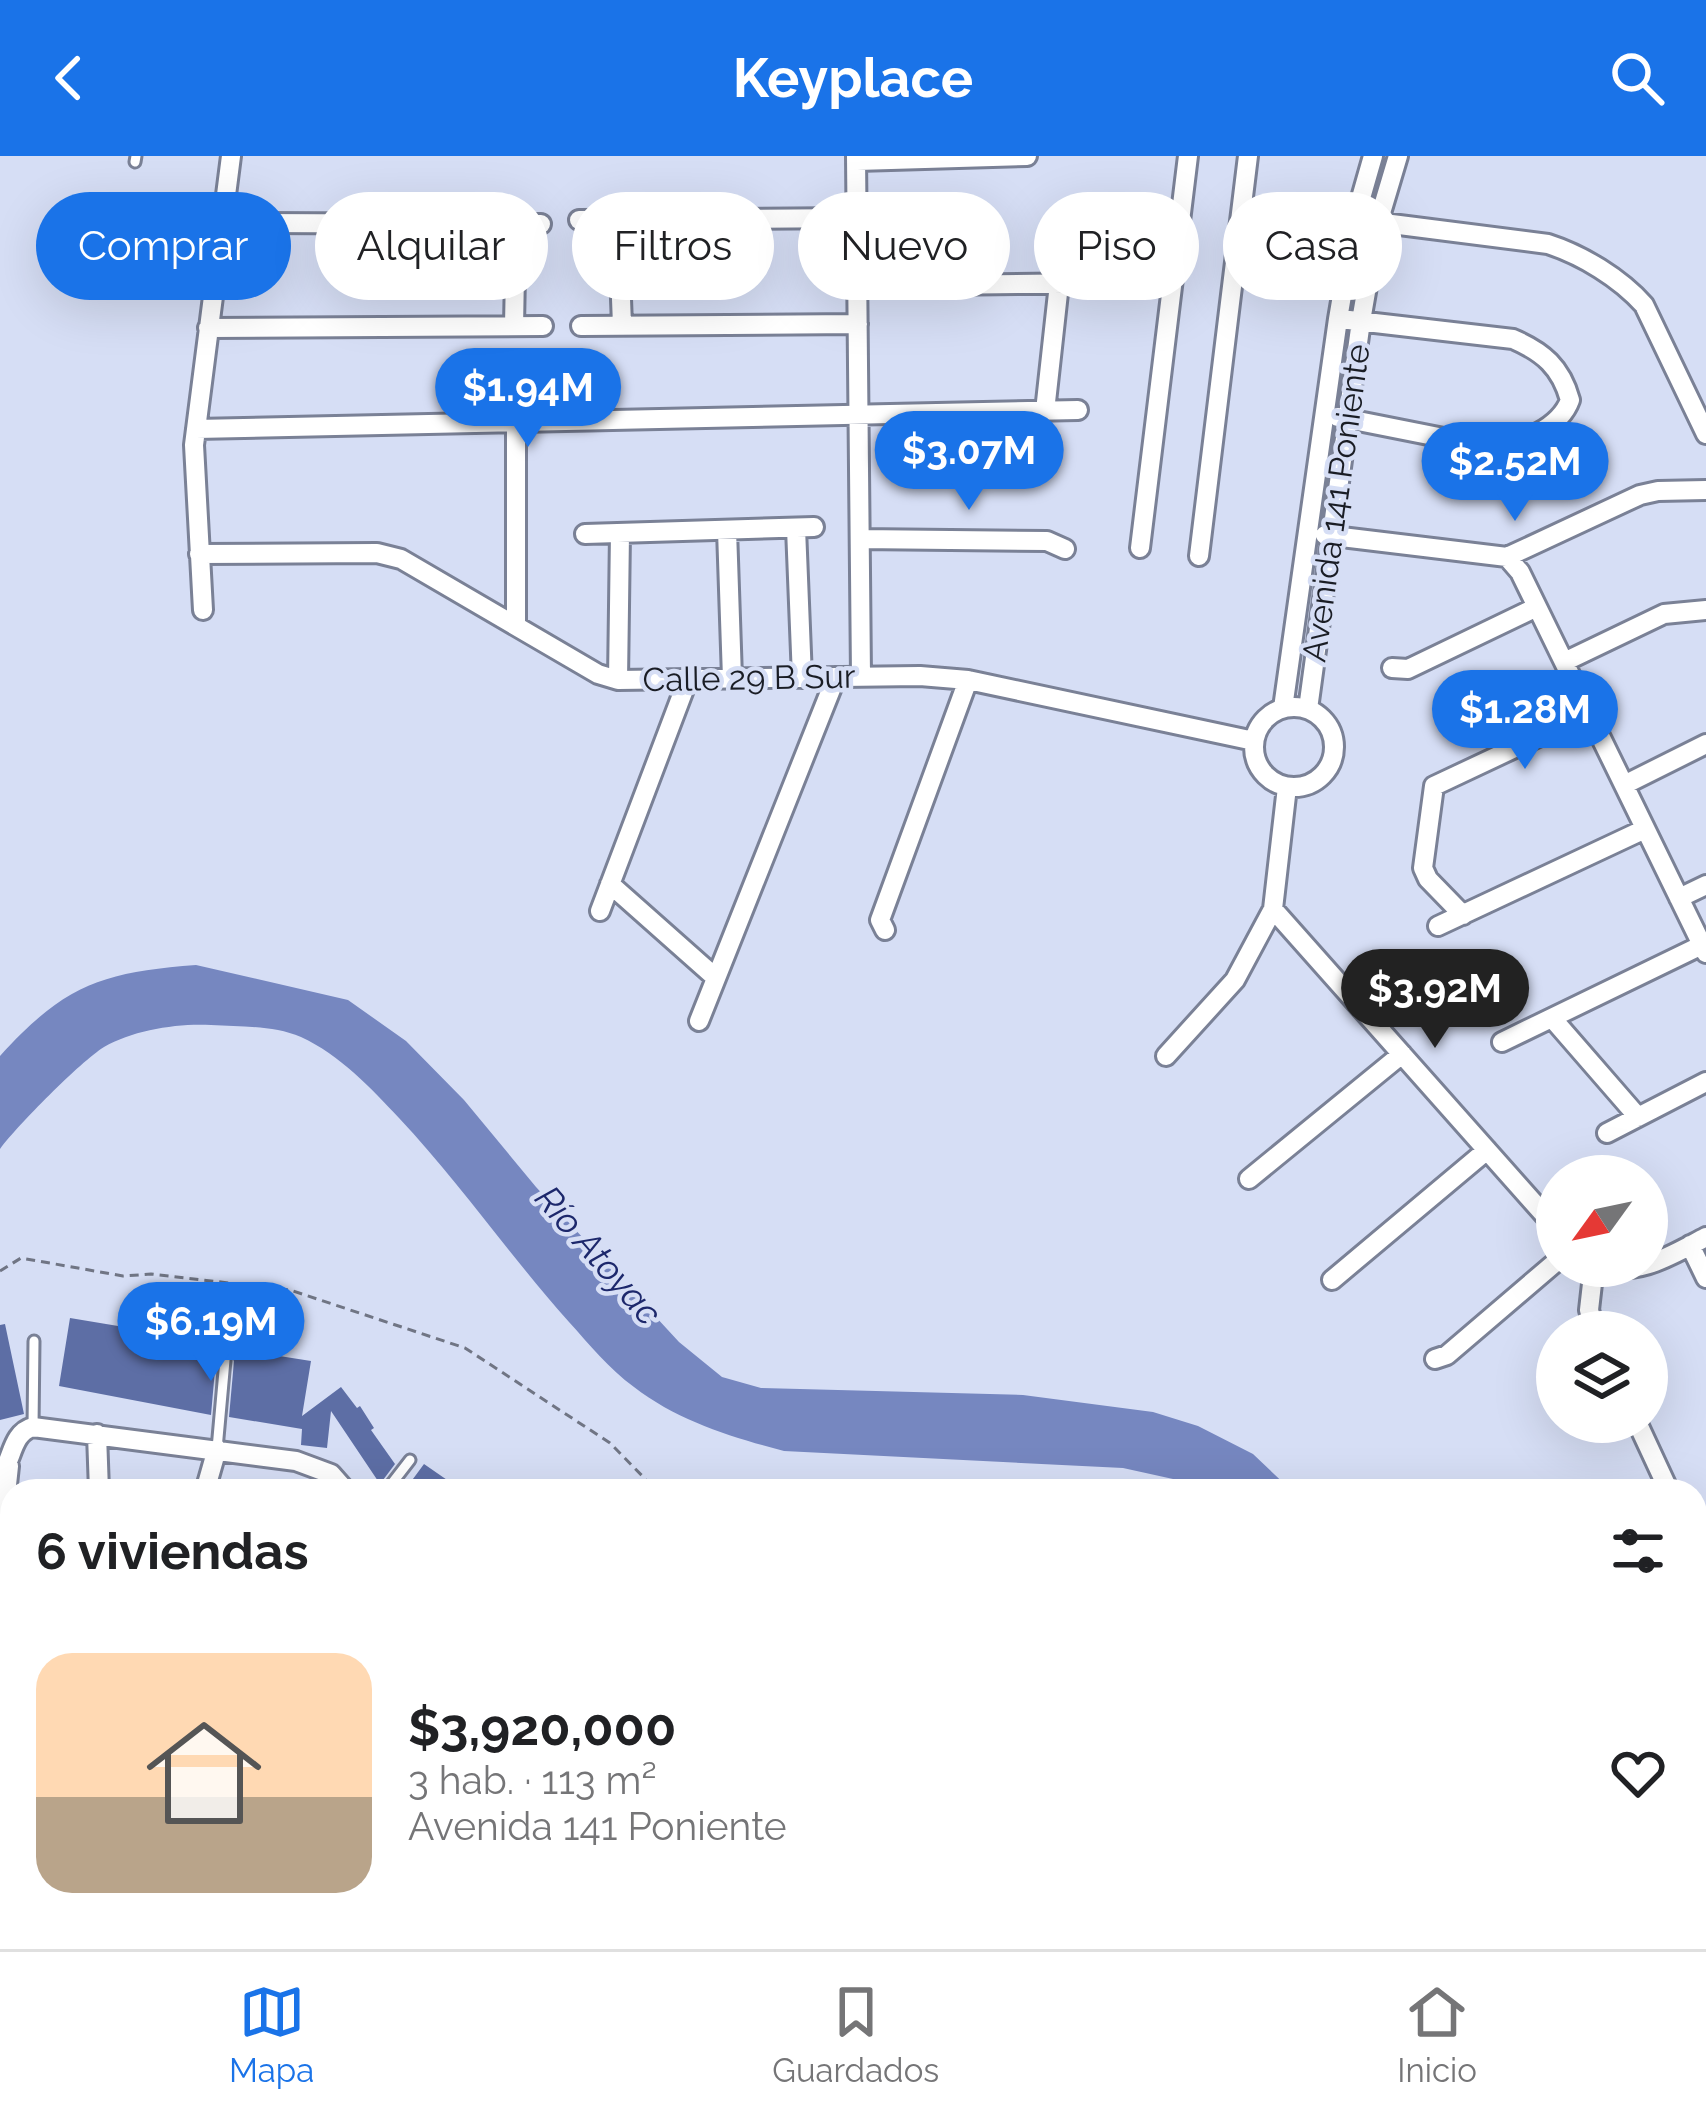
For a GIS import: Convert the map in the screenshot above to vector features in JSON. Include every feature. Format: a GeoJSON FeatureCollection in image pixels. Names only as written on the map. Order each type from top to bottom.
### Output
{"type":"FeatureCollection","features":[{"type":"Feature","properties":{"kind":"street"},"geometry":{"type":"LineString","coordinates":[[225,192],[230,156]]}},
{"type":"Feature","properties":{"kind":"street"},"geometry":{"type":"LineString","coordinates":[[857,192],[856,158],[1028,156]]}},
{"type":"Feature","properties":{"kind":"street"},"geometry":{"type":"LineString","coordinates":[[1140,548],[1188,156]]}},
{"type":"Feature","properties":{"kind":"street"},"geometry":{"type":"LineString","coordinates":[[1198,556],[1248,156]]}},
{"type":"Feature","properties":{"kind":"street","name":"Avenida 141 Poniente"},"geometry":{"type":"LineString","coordinates":[[1363,192],[1373,156]]}},
{"type":"Feature","properties":{"kind":"street","name":"Avenida 141 Poniente"},"geometry":{"type":"LineString","coordinates":[[1387,192],[1398,156]]}},
{"type":"Feature","properties":{"kind":"street"},"geometry":{"type":"LineString","coordinates":[[1402,226],[1548,244],[1567,250],[1630,290],[1644,305],[1706,434]]}},
{"type":"Feature","properties":{"kind":"street"},"geometry":{"type":"LineString","coordinates":[[202,610],[196,429],[211,300]]}},
{"type":"Feature","properties":{"kind":"street"},"geometry":{"type":"LineString","coordinates":[[514,300],[514,326]]}},
{"type":"Feature","properties":{"kind":"street"},"geometry":{"type":"LineString","coordinates":[[621,300],[622,325]]}},
{"type":"Feature","properties":{"kind":"street"},"geometry":{"type":"LineString","coordinates":[[858,300],[861,676]]}},
{"type":"Feature","properties":{"kind":"street"},"geometry":{"type":"LineString","coordinates":[[1046,411],[1057,300]]}},
{"type":"Feature","properties":{"kind":"street","name":"Avenida 141 Poniente"},"geometry":{"type":"LineString","coordinates":[[1283,708],[1341,300]]}},
{"type":"Feature","properties":{"kind":"street","name":"Avenida 141 Poniente"},"geometry":{"type":"LineString","coordinates":[[1308,709],[1365,300]]}},
{"type":"Feature","properties":{"kind":"street"},"geometry":{"type":"LineString","coordinates":[[1325,415],[1494,448],[1512,445],[1556,421],[1570,400],[1564,379],[1552,363],[1513,339],[1338,319]]}},
{"type":"Feature","properties":{"kind":"street"},"geometry":{"type":"LineString","coordinates":[[581,326],[858,324]]}},
{"type":"Feature","properties":{"kind":"street"},"geometry":{"type":"LineString","coordinates":[[208,328],[543,326]]}},
{"type":"Feature","properties":{"kind":"street"},"geometry":{"type":"LineString","coordinates":[[196,429],[1078,410]]}},
{"type":"Feature","properties":{"kind":"street"},"geometry":{"type":"LineString","coordinates":[[516,423],[516,625]]}},
{"type":"Feature","properties":{"kind":"street"},"geometry":{"type":"LineString","coordinates":[[1308,532],[1508,557],[1640,495],[1658,490],[1706,490]]}},
{"type":"Feature","properties":{"kind":"street"},"geometry":{"type":"LineString","coordinates":[[585,534],[805,528],[802,678]]}},
{"type":"Feature","properties":{"kind":"street"},"geometry":{"type":"LineString","coordinates":[[727,530],[732,678]]}},
{"type":"Feature","properties":{"kind":"street"},"geometry":{"type":"LineString","coordinates":[[618,680],[620,533]]}},
{"type":"Feature","properties":{"kind":"street"},"geometry":{"type":"LineString","coordinates":[[860,539],[1047,541],[1065,549]]}},
{"type":"Feature","properties":{"kind":"street","name":"Calle 29 B Sur"},"geometry":{"type":"LineString","coordinates":[[199,554],[377,553],[401,559],[598,674],[618,680],[861,676],[968,680],[1254,741]]}},
{"type":"Feature","properties":{"kind":"street"},"geometry":{"type":"LineString","coordinates":[[1502,1042],[1704,949],[1520,572],[1508,557]]}},
{"type":"Feature","properties":{"kind":"street"},"geometry":{"type":"LineString","coordinates":[[1392,668],[1408,669],[1537,607]]}},
{"type":"Feature","properties":{"kind":"street"},"geometry":{"type":"LineString","coordinates":[[1564,662],[1664,614],[1706,610]]}},
{"type":"Feature","properties":{"kind":"street"},"geometry":{"type":"LineString","coordinates":[[699,1022],[836,677]]}},
{"type":"Feature","properties":{"kind":"street"},"geometry":{"type":"LineString","coordinates":[[600,911],[688,679]]}},
{"type":"Feature","properties":{"kind":"street"},"geometry":{"type":"LineString","coordinates":[[885,930],[880,920],[968,680]]}},
{"type":"Feature","properties":{"kind":"street"},"geometry":{"type":"LineString","coordinates":[[1283,708],[1308,709],[1332,734],[1333,758],[1321,778],[1299,788],[1275,783],[1258,765],[1254,741],[1259,726],[1283,708]]}},
{"type":"Feature","properties":{"kind":"street"},"geometry":{"type":"LineString","coordinates":[[1463,915],[1428,879],[1424,868],[1434,786],[1589,712]]}},
{"type":"Feature","properties":{"kind":"street"},"geometry":{"type":"LineString","coordinates":[[1624,785],[1706,744]]}},
{"type":"Feature","properties":{"kind":"street"},"geometry":{"type":"LineString","coordinates":[[1166,1057],[1235,980],[1273,909],[1287,787]]}},
{"type":"Feature","properties":{"kind":"street"},"geometry":{"type":"LineString","coordinates":[[1438,926],[1646,829]]}},
{"type":"Feature","properties":{"kind":"street"},"geometry":{"type":"LineString","coordinates":[[610,884],[716,978]]}},
{"type":"Feature","properties":{"kind":"street"},"geometry":{"type":"LineString","coordinates":[[1679,898],[1706,885]]}},
{"type":"Feature","properties":{"kind":"street"},"geometry":{"type":"LineString","coordinates":[[1273,909],[1536,1206]]}},
{"type":"Feature","properties":{"kind":"street"},"geometry":{"type":"LineString","coordinates":[[1552,1018],[1638,1117]]}},
{"type":"Feature","properties":{"kind":"street"},"geometry":{"type":"LineString","coordinates":[[1249,1178],[1402,1054]]}},
{"type":"Feature","properties":{"kind":"street"},"geometry":{"type":"LineString","coordinates":[[1607,1132],[1706,1082]]}},
{"type":"Feature","properties":{"kind":"street"},"geometry":{"type":"LineString","coordinates":[[1332,1280],[1486,1150]]}},
{"type":"Feature","properties":{"kind":"street"},"geometry":{"type":"LineString","coordinates":[[1668,1257],[1698,1241],[1706,1278]]}},
{"type":"Feature","properties":{"kind":"street"},"geometry":{"type":"LineString","coordinates":[[1435,1359],[1447,1355],[1536,1279]]}},
{"type":"Feature","properties":{"kind":"street"},"geometry":{"type":"LineString","coordinates":[[4,1471],[16,1438],[33,1426],[313,1465],[335,1479]]}},
{"type":"Feature","properties":{"kind":"street"},"geometry":{"type":"LineString","coordinates":[[97,1433],[99,1479]]}},
{"type":"Feature","properties":{"kind":"street"},"geometry":{"type":"LineString","coordinates":[[1647,1443],[1663,1479]]}},
{"type":"Feature","properties":{"kind":"street"},"geometry":{"type":"LineString","coordinates":[[208,1479],[217,1449]]}},
{"type":"Feature","properties":{"kind":"lane"},"geometry":{"type":"LineString","coordinates":[[33,1426],[34,1341]]}},
{"type":"Feature","properties":{"kind":"lane"},"geometry":{"type":"LineString","coordinates":[[217,1449],[225,1360]]}},
{"type":"Feature","properties":{"kind":"lane"},"geometry":{"type":"LineString","coordinates":[[395,1479],[410,1460]]}},
{"type":"Feature","properties":{"kind":"path"},"geometry":{"type":"LineString","coordinates":[[0,1271],[21,1258],[123,1276],[151,1274],[290,1290],[466,1348],[610,1443],[645,1479]]}},
{"type":"Feature","properties":{"kind":"water"},"geometry":{"type":"Polygon","coordinates":[[[196,965],[348,1000],[406,1041],[679,1342],[722,1377],[761,1388],[1023,1395],[1153,1412],[1198,1426],[1253,1454],[1279,1479],[1173,1479],[1123,1468],[784,1451],[687,1418],[651,1399],[616,1372],[366,1084],[329,1053],[290,1033],[184,1025],[116,1041],[65,1080],[0,1149],[0,1056],[66,998],[87,986],[135,972],[196,965]]]}},
{"type":"Feature","properties":{"kind":"building"},"geometry":{"type":"Polygon","coordinates":[[[70,1318],[311,1361],[302,1416],[341,1387],[360,1406],[395,1464],[384,1479],[377,1479],[331,1411],[327,1448],[301,1445],[302,1429],[229,1417],[234,1361],[227,1351],[216,1358],[211,1415],[59,1386],[70,1318]]]}},
{"type":"Feature","properties":{"kind":"building"},"geometry":{"type":"Polygon","coordinates":[[[5,1324],[24,1414],[0,1420],[0,1325],[5,1324]]]}},
{"type":"Feature","properties":{"kind":"building"},"geometry":{"type":"Polygon","coordinates":[[[424,1464],[446,1479],[413,1479],[424,1464]]]}},
{"type":"Feature","properties":{"kind":"water label","name":"Río Atoyac"},"geometry":{"type":"Point","coordinates":[599,1255]}}]}
